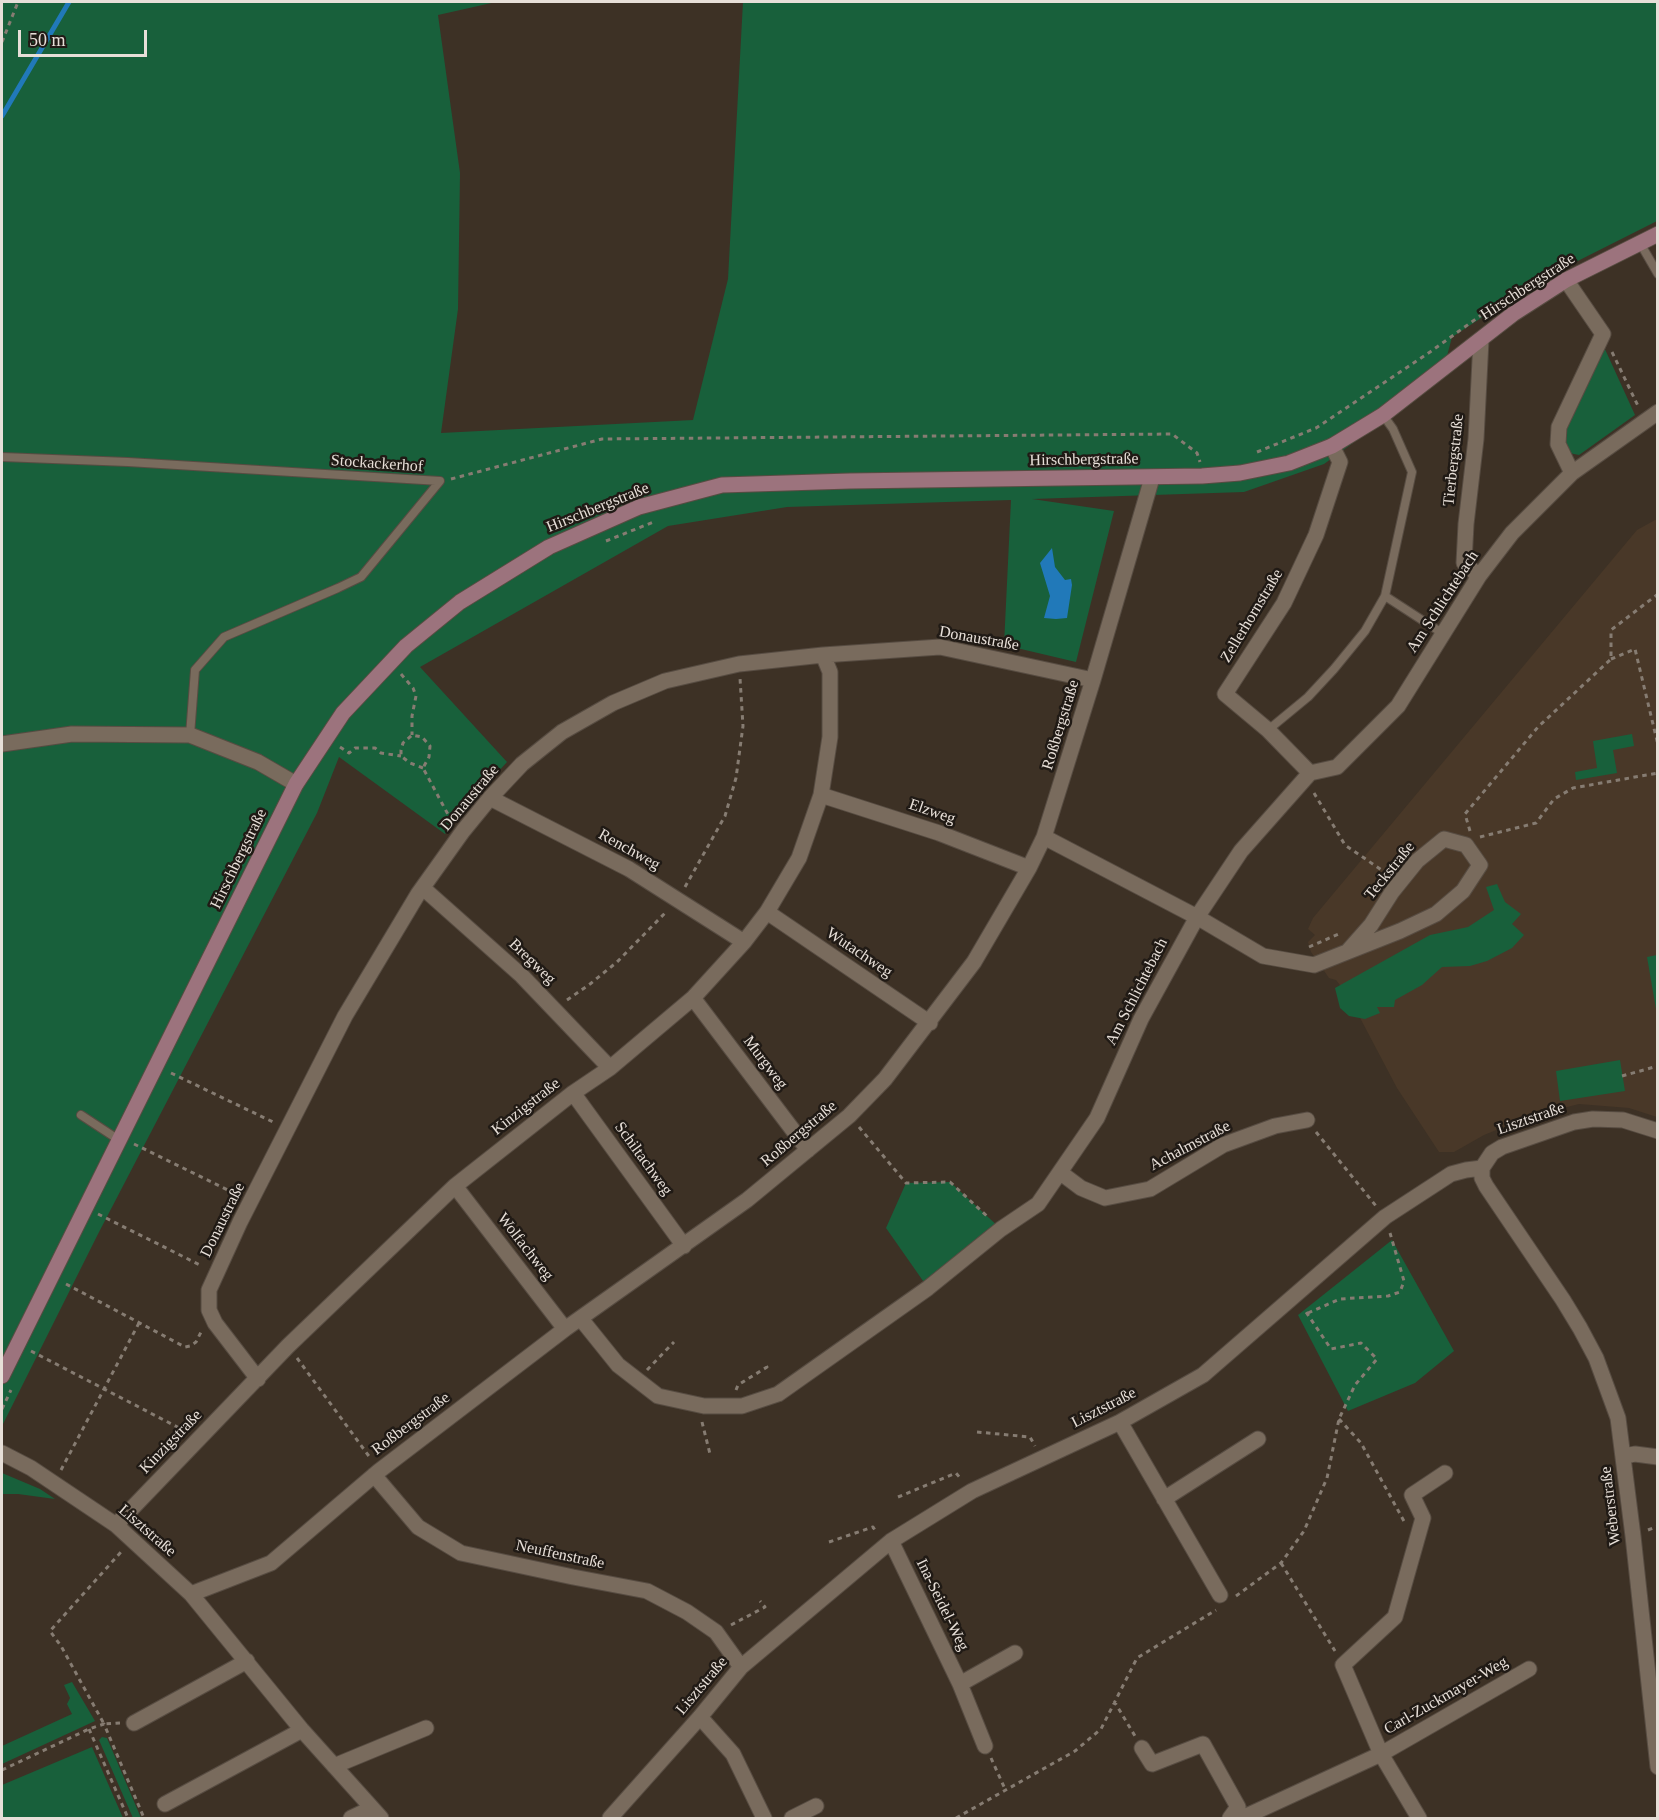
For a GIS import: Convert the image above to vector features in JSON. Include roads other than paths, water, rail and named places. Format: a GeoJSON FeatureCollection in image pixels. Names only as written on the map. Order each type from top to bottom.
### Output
{"type":"FeatureCollection","features":[{"type":"Feature","properties":{"kind":"street","name":"Hirschbergstraße"},"geometry":{"type":"LineString","coordinates":[[2,1376],[51,1277],[126,1142],[296,784],[343,713],[406,646],[460,602],[549,547],[639,507],[722,485],[850,481],[1152,478],[1201,468],[1240,473],[1289,463],[1332,446],[1383,415],[1513,314],[1566,280],[1658,234]]}},
{"type":"Feature","properties":{"kind":"street"},"geometry":{"type":"LineString","coordinates":[[1566,280],[1603,334],[1559,427],[1558,444],[1572,473]]}},
{"type":"Feature","properties":{"kind":"street","name":"Tierbergstraße"},"geometry":{"type":"LineString","coordinates":[[1479,576],[1464,562],[1476,439],[1481,340]]}},
{"type":"Feature","properties":{"kind":"street","name":"Am Schlichtebach"},"geometry":{"type":"LineString","coordinates":[[582,1318],[618,1365],[658,1395],[704,1406],[742,1406],[778,1394],[928,1288],[1001,1229],[1038,1204],[1097,1118],[1141,1019],[1197,917],[1241,851],[1310,773],[1337,767],[1398,706],[1479,576],[1512,533],[1572,473],[1651,416]]}},
{"type":"Feature","properties":{"kind":"street","name":"Zellerhornstraße"},"geometry":{"type":"LineString","coordinates":[[1310,773],[1268,730],[1226,694],[1284,603],[1316,535],[1340,462],[1332,446]]}},
{"type":"Feature","properties":{"kind":"street","name":"Roßbergstraße"},"geometry":{"type":"LineString","coordinates":[[191,1594],[271,1563],[377,1473],[565,1329],[684,1246],[808,1150],[849,1116],[885,1078],[930,1023],[974,962],[1029,868],[1044,837],[1152,478]]}},
{"type":"Feature","properties":{"kind":"street","name":"Donaustraße"},"geometry":{"type":"LineString","coordinates":[[258,1379],[215,1323],[208,1310],[209,1290],[251,1201],[345,1016],[423,888],[463,831],[522,764],[562,732],[613,703],[665,681],[739,664],[823,655],[940,647],[1093,680]]}},
{"type":"Feature","properties":{"kind":"street","name":"Kinzigstraße"},"geometry":{"type":"LineString","coordinates":[[116,1525],[288,1346],[455,1186],[573,1093],[610,1068],[693,998],[744,942],[767,912],[799,858],[821,795],[830,737],[830,672],[823,655]]}},
{"type":"Feature","properties":{"kind":"street"},"geometry":{"type":"LineString","coordinates":[[2,744],[72,734],[190,735],[258,762],[296,784]]}},
{"type":"Feature","properties":{"kind":"street","name":"Elzweg"},"geometry":{"type":"LineString","coordinates":[[821,795],[939,833],[1029,868]]}},
{"type":"Feature","properties":{"kind":"street","name":"Renchweg"},"geometry":{"type":"LineString","coordinates":[[490,798],[629,869],[744,942]]}},
{"type":"Feature","properties":{"kind":"street","name":"Teckstraße"},"geometry":{"type":"LineString","coordinates":[[1044,837],[1197,917],[1263,956],[1314,964],[1400,932],[1436,914],[1463,891],[1480,866],[1466,844],[1444,839],[1418,861],[1392,892],[1371,925],[1348,951]]}},
{"type":"Feature","properties":{"kind":"street","name":"Bregweg"},"geometry":{"type":"LineString","coordinates":[[423,888],[522,976],[610,1068]]}},
{"type":"Feature","properties":{"kind":"street","name":"Wutachweg"},"geometry":{"type":"LineString","coordinates":[[767,912],[930,1023]]}},
{"type":"Feature","properties":{"kind":"street","name":"Murgweg"},"geometry":{"type":"LineString","coordinates":[[693,998],[808,1150]]}},
{"type":"Feature","properties":{"kind":"street","name":"Schiltachweg"},"geometry":{"type":"LineString","coordinates":[[573,1093],[684,1246]]}},
{"type":"Feature","properties":{"kind":"street","name":"Lisztstraße"},"geometry":{"type":"LineString","coordinates":[[610,1818],[741,1667],[888,1544],[972,1491],[1120,1422],[1203,1375],[1385,1217],[1451,1174],[1482,1168],[1492,1153],[1502,1147],[1574,1122],[1593,1119],[1623,1120],[1658,1131]]}},
{"type":"Feature","properties":{"kind":"street","name":"Achalmstraße"},"geometry":{"type":"LineString","coordinates":[[1061,1173],[1081,1188],[1105,1198],[1150,1189],[1223,1145],[1275,1126],[1307,1120]]}},
{"type":"Feature","properties":{"kind":"street","name":"Weberstraße"},"geometry":{"type":"LineString","coordinates":[[1482,1168],[1482,1178],[1486,1186],[1563,1300],[1596,1358],[1618,1418],[1658,1767]]}},
{"type":"Feature","properties":{"kind":"street","name":"Wolfachweg"},"geometry":{"type":"LineString","coordinates":[[455,1186],[565,1329]]}},
{"type":"Feature","properties":{"kind":"street"},"geometry":{"type":"LineString","coordinates":[[1120,1422],[1220,1595]]}},
{"type":"Feature","properties":{"kind":"street"},"geometry":{"type":"LineString","coordinates":[[1164,1499],[1258,1439]]}},
{"type":"Feature","properties":{"kind":"street","name":"Lisztstraße"},"geometry":{"type":"LineString","coordinates":[[2,1453],[31,1468],[116,1525],[191,1594],[375,1814]]}},
{"type":"Feature","properties":{"kind":"street"},"geometry":{"type":"LineString","coordinates":[[1624,1456],[1635,1454],[1658,1457]]}},
{"type":"Feature","properties":{"kind":"street","name":"Neuffenstraße"},"geometry":{"type":"LineString","coordinates":[[377,1473],[418,1527],[461,1553],[647,1591],[687,1612],[716,1632],[741,1667]]}},
{"type":"Feature","properties":{"kind":"street"},"geometry":{"type":"LineString","coordinates":[[1419,1818],[1381,1754],[1343,1665],[1395,1617],[1423,1518],[1412,1495],[1444,1473]]}},
{"type":"Feature","properties":{"kind":"street","name":"Ina-Seidel-Weg"},"geometry":{"type":"LineString","coordinates":[[888,1544],[960,1684],[985,1746]]}},
{"type":"Feature","properties":{"kind":"street"},"geometry":{"type":"LineString","coordinates":[[960,1684],[1016,1653]]}},
{"type":"Feature","properties":{"kind":"street"},"geometry":{"type":"LineString","coordinates":[[134,1723],[247,1661]]}},
{"type":"Feature","properties":{"kind":"street","name":"Carl-Zuckmayer-Weg"},"geometry":{"type":"LineString","coordinates":[[1242,1818],[1381,1754],[1529,1669]]}},
{"type":"Feature","properties":{"kind":"street"},"geometry":{"type":"LineString","coordinates":[[700,1717],[733,1754],[764,1818]]}},
{"type":"Feature","properties":{"kind":"street"},"geometry":{"type":"LineString","coordinates":[[334,1766],[426,1728]]}},
{"type":"Feature","properties":{"kind":"street"},"geometry":{"type":"LineString","coordinates":[[165,1804],[303,1730]]}},
{"type":"Feature","properties":{"kind":"street"},"geometry":{"type":"LineString","coordinates":[[1142,1748],[1152,1764],[1203,1744],[1238,1807],[1230,1818]]}},
{"type":"Feature","properties":{"kind":"street"},"geometry":{"type":"LineString","coordinates":[[792,1818],[816,1806]]}},
{"type":"Feature","properties":{"kind":"street","name":"Lisztstraße"},"geometry":{"type":"LineString","coordinates":[[351,1818],[375,1814]]}},
{"type":"Feature","properties":{"kind":"lane"},"geometry":{"type":"LineString","coordinates":[[1640,243],[1658,274]]}},
{"type":"Feature","properties":{"kind":"lane"},"geometry":{"type":"LineString","coordinates":[[1268,730],[1308,697],[1334,669],[1365,631],[1385,596],[1412,472],[1393,429],[1383,415]]}},
{"type":"Feature","properties":{"kind":"lane","name":"Stockackerhof"},"geometry":{"type":"LineString","coordinates":[[2,457],[128,462],[440,481],[361,577],[224,637],[195,670],[190,735]]}},
{"type":"Feature","properties":{"kind":"lane"},"geometry":{"type":"LineString","coordinates":[[1385,596],[1442,633]]}},
{"type":"Feature","properties":{"kind":"lane"},"geometry":{"type":"LineString","coordinates":[[81,1115],[126,1142]]}},
{"type":"Feature","properties":{"kind":"water"},"geometry":{"type":"Polygon","coordinates":[[[1052,548],[1055,567],[1065,580],[1071,579],[1067,618],[1044,618],[1050,596],[1040,563],[1052,548]]]}},
{"type":"Feature","properties":{"kind":"waterway"},"geometry":{"type":"LineString","coordinates":[[2,116],[69,2]]}}]}
